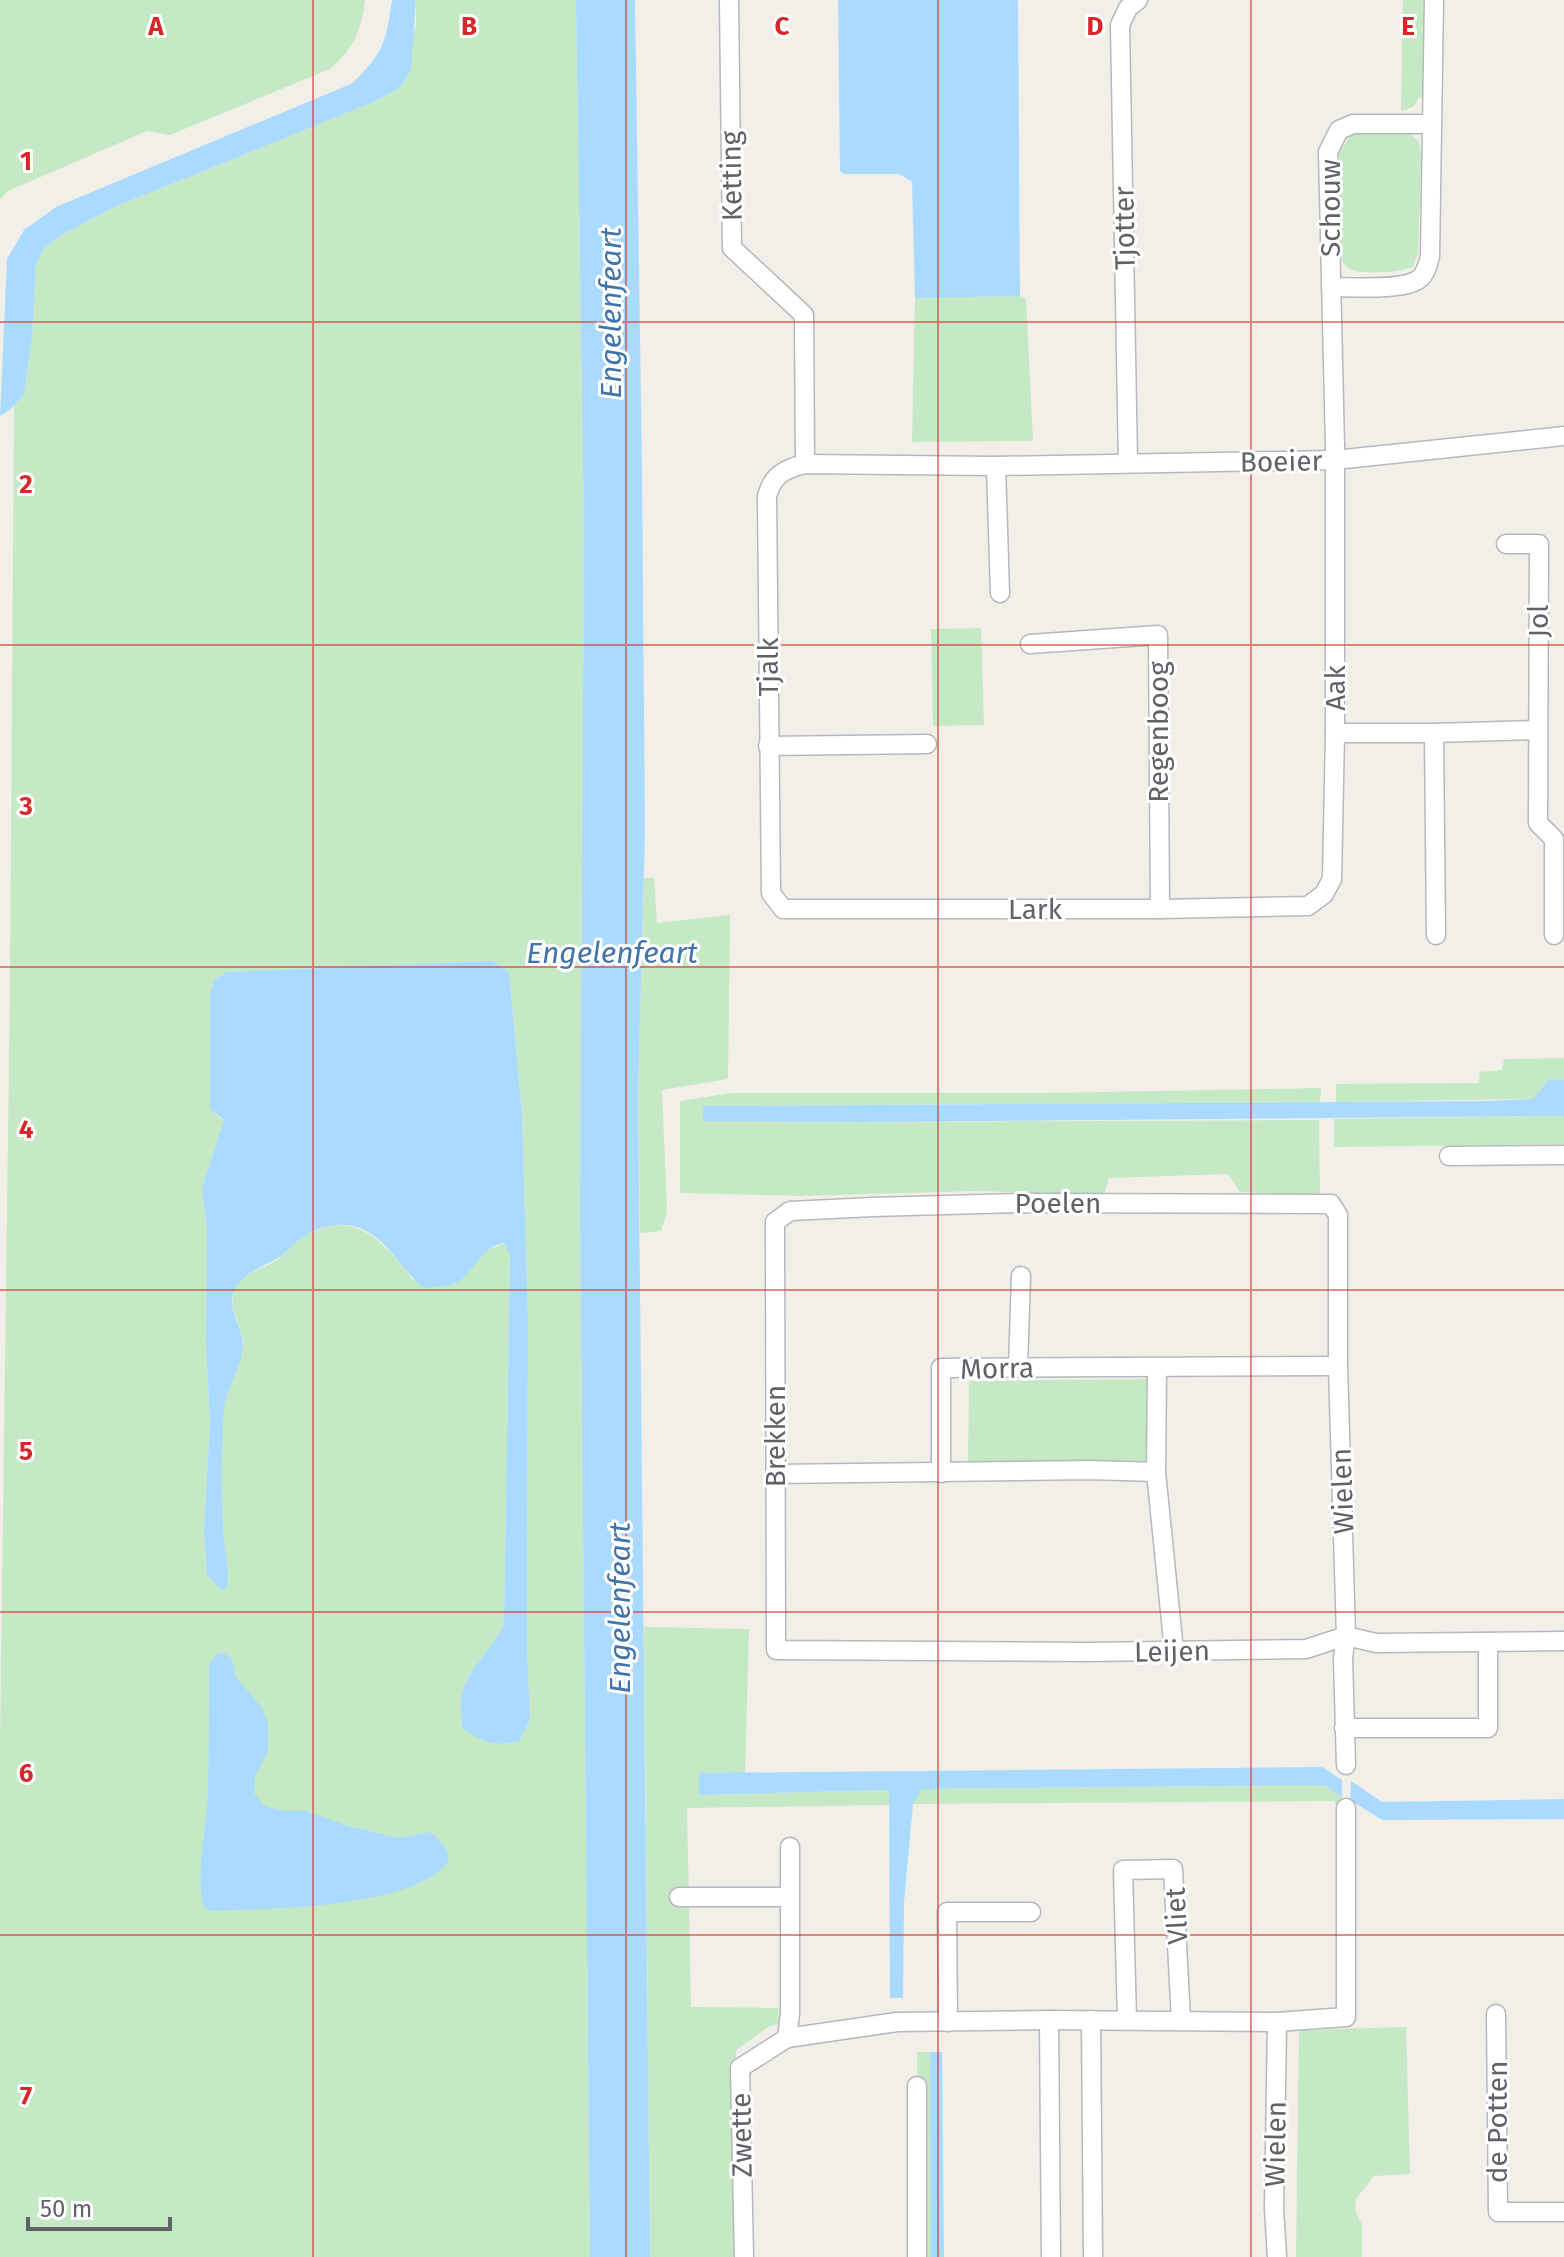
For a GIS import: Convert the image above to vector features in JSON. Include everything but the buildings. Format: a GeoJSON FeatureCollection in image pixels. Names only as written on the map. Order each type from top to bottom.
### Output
{"type":"FeatureCollection","features":[{"type":"Feature","properties":{"kind":"street","name":"Ketting"},"geometry":{"type":"LineString","coordinates":[[729,0],[732,248],[804,315],[805,464]]}},
{"type":"Feature","properties":{"kind":"street","name":"Tjotter"},"geometry":{"type":"LineString","coordinates":[[1128,463],[1120,25],[1128,8],[1138,0]]}},
{"type":"Feature","properties":{"kind":"street","name":"Schouw"},"geometry":{"type":"LineString","coordinates":[[1331,287],[1405,285],[1420,279],[1428,268],[1434,0]]}},
{"type":"Feature","properties":{"kind":"street","name":"Schouw"},"geometry":{"type":"LineString","coordinates":[[1335,460],[1328,152],[1339,130],[1353,124],[1432,124]]}},
{"type":"Feature","properties":{"kind":"street","name":"Boeier"},"geometry":{"type":"LineString","coordinates":[[805,464],[996,466],[1335,460],[1564,436]]}},
{"type":"Feature","properties":{"kind":"street","name":"Aak"},"geometry":{"type":"LineString","coordinates":[[1308,906],[1324,894],[1332,879],[1335,460]]}},
{"type":"Feature","properties":{"kind":"street","name":"Tjalk"},"geometry":{"type":"LineString","coordinates":[[771,893],[767,496],[771,481],[786,469],[805,464]]}},
{"type":"Feature","properties":{"kind":"street"},"geometry":{"type":"LineString","coordinates":[[996,466],[1000,593]]}},
{"type":"Feature","properties":{"kind":"street","name":"Jol"},"geometry":{"type":"LineString","coordinates":[[1506,544],[1539,544],[1538,823],[1554,839],[1554,935]]}},
{"type":"Feature","properties":{"kind":"street","name":"Regenboog"},"geometry":{"type":"LineString","coordinates":[[1030,644],[1158,635],[1160,909]]}},
{"type":"Feature","properties":{"kind":"street"},"geometry":{"type":"LineString","coordinates":[[1335,733],[1538,730]]}},
{"type":"Feature","properties":{"kind":"street"},"geometry":{"type":"LineString","coordinates":[[1434,733],[1436,935]]}},
{"type":"Feature","properties":{"kind":"street"},"geometry":{"type":"LineString","coordinates":[[768,746],[927,744]]}},
{"type":"Feature","properties":{"kind":"street","name":"Lark"},"geometry":{"type":"LineString","coordinates":[[771,893],[783,909],[1308,906]]}},
{"type":"Feature","properties":{"kind":"street"},"geometry":{"type":"LineString","coordinates":[[1449,1156],[1564,1155]]}},
{"type":"Feature","properties":{"kind":"street","name":"Poelen"},"geometry":{"type":"LineString","coordinates":[[775,1222],[790,1211],[1022,1203],[1331,1204],[1338,1215]]}},
{"type":"Feature","properties":{"kind":"street","name":"Wielen"},"geometry":{"type":"LineString","coordinates":[[1338,1215],[1346,1765]]}},
{"type":"Feature","properties":{"kind":"street","name":"Brekken"},"geometry":{"type":"LineString","coordinates":[[775,1222],[776,1650]]}},
{"type":"Feature","properties":{"kind":"street"},"geometry":{"type":"LineString","coordinates":[[1018,1367],[1021,1276]]}},
{"type":"Feature","properties":{"kind":"street","name":"Morra"},"geometry":{"type":"LineString","coordinates":[[941,1473],[941,1368],[1338,1366]]}},
{"type":"Feature","properties":{"kind":"street"},"geometry":{"type":"LineString","coordinates":[[1157,1367],[1156,1472],[1174,1651]]}},
{"type":"Feature","properties":{"kind":"street"},"geometry":{"type":"LineString","coordinates":[[775,1474],[1156,1472]]}},
{"type":"Feature","properties":{"kind":"street","name":"Leijen"},"geometry":{"type":"LineString","coordinates":[[776,1650],[1306,1649],[1346,1636],[1376,1643],[1564,1641]]}},
{"type":"Feature","properties":{"kind":"street"},"geometry":{"type":"LineString","coordinates":[[1344,1728],[1488,1728],[1488,1642]]}},
{"type":"Feature","properties":{"kind":"street"},"geometry":{"type":"LineString","coordinates":[[790,1847],[790,2014],[787,2038],[897,2022],[1277,2022],[1346,2017],[1346,1808]]}},
{"type":"Feature","properties":{"kind":"street","name":"Vliet"},"geometry":{"type":"LineString","coordinates":[[1127,2020],[1123,1870],[1173,1869],[1181,2020]]}},
{"type":"Feature","properties":{"kind":"street"},"geometry":{"type":"LineString","coordinates":[[679,1897],[788,1897]]}},
{"type":"Feature","properties":{"kind":"street"},"geometry":{"type":"LineString","coordinates":[[948,2022],[947,1912],[1031,1912]]}},
{"type":"Feature","properties":{"kind":"street","name":"de Potten"},"geometry":{"type":"LineString","coordinates":[[1496,2014],[1498,2212],[1564,2212]]}},
{"type":"Feature","properties":{"kind":"street"},"geometry":{"type":"LineString","coordinates":[[1049,2020],[1051,2257]]}},
{"type":"Feature","properties":{"kind":"street"},"geometry":{"type":"LineString","coordinates":[[1091,2020],[1093,2257]]}},
{"type":"Feature","properties":{"kind":"street","name":"Wielen"},"geometry":{"type":"LineString","coordinates":[[1277,2022],[1274,2209],[1277,2257]]}},
{"type":"Feature","properties":{"kind":"street","name":"Zwette"},"geometry":{"type":"LineString","coordinates":[[744,2257],[740,2068],[787,2038]]}},
{"type":"Feature","properties":{"kind":"street"},"geometry":{"type":"LineString","coordinates":[[917,2086],[917,2257]]}},
{"type":"Feature","properties":{"kind":"green space"},"geometry":{"type":"Polygon","coordinates":[[[0,0],[365,0],[355,38],[330,69],[170,135],[147,131],[8,191],[0,199],[0,0]]]}},
{"type":"Feature","properties":{"kind":"green space"},"geometry":{"type":"Polygon","coordinates":[[[416,0],[576,0],[584,531],[580,1211],[590,2257],[0,2257],[0,1745],[14,405],[24,394],[32,337],[36,264],[44,248],[65,233],[117,206],[376,101],[401,87],[416,24],[416,0]],[[492,961],[227,972],[215,979],[215,1114],[224,1120],[202,1188],[207,1228],[206,1344],[210,1423],[204,1530],[207,1575],[229,1578],[222,1515],[221,1450],[225,1400],[238,1369],[243,1345],[233,1299],[241,1280],[277,1260],[298,1239],[331,1226],[359,1229],[372,1236],[394,1256],[413,1280],[505,1243],[510,1255],[504,1622],[467,1680],[461,1707],[462,1727],[503,1743],[519,1741],[530,1720],[527,1647],[528,1318],[522,1114],[509,972],[492,961]]]}},
{"type":"Feature","properties":{"kind":"green space"},"geometry":{"type":"Polygon","coordinates":[[[1403,0],[1425,0],[1423,98],[1419,97],[1413,107],[1401,111],[1403,0]]]}},
{"type":"Feature","properties":{"kind":"green space"},"geometry":{"type":"Polygon","coordinates":[[[1361,132],[1408,132],[1419,142],[1418,254],[1413,267],[1389,272],[1360,272],[1347,267],[1340,255],[1339,153],[1350,136],[1361,132]]]}},
{"type":"Feature","properties":{"kind":"green space"},"geometry":{"type":"Polygon","coordinates":[[[1020,296],[1026,299],[1033,441],[912,442],[915,298],[1020,296]]]}},
{"type":"Feature","properties":{"kind":"green space"},"geometry":{"type":"Polygon","coordinates":[[[981,628],[984,725],[933,726],[931,629],[981,628]]]}},
{"type":"Feature","properties":{"kind":"green space"},"geometry":{"type":"Polygon","coordinates":[[[644,878],[654,878],[657,923],[730,915],[728,1079],[662,1090],[667,1212],[661,1231],[640,1233],[638,1095],[644,878]]]}},
{"type":"Feature","properties":{"kind":"green space"},"geometry":{"type":"Polygon","coordinates":[[[1564,1058],[1564,1080],[1549,1079],[1533,1099],[1336,1102],[1336,1084],[1479,1083],[1480,1072],[1502,1070],[1504,1059],[1564,1058]]]}},
{"type":"Feature","properties":{"kind":"green space"},"geometry":{"type":"Polygon","coordinates":[[[1321,1088],[1320,1102],[704,1106],[703,1121],[1319,1120],[1320,1196],[1240,1192],[1228,1174],[1109,1178],[1104,1195],[974,1191],[802,1196],[680,1193],[680,1101],[732,1093],[1045,1093],[1321,1088]]]}},
{"type":"Feature","properties":{"kind":"green space"},"geometry":{"type":"Polygon","coordinates":[[[1564,1116],[1564,1144],[1334,1147],[1334,1119],[1564,1116]]]}},
{"type":"Feature","properties":{"kind":"green space"},"geometry":{"type":"Polygon","coordinates":[[[1150,1379],[1148,1465],[968,1465],[969,1381],[1150,1379]]]}},
{"type":"Feature","properties":{"kind":"green space"},"geometry":{"type":"Polygon","coordinates":[[[644,1627],[749,1629],[745,1773],[699,1773],[699,1795],[889,1790],[889,1805],[687,1808],[691,2007],[778,2008],[779,2024],[768,2027],[736,2050],[738,2257],[650,2257],[644,1627]]]}},
{"type":"Feature","properties":{"kind":"green space"},"geometry":{"type":"Polygon","coordinates":[[[1324,1785],[1342,1797],[1342,1808],[1333,1801],[913,1804],[914,1795],[921,1789],[1324,1785]]]}},
{"type":"Feature","properties":{"kind":"green space"},"geometry":{"type":"Polygon","coordinates":[[[1406,2027],[1410,2174],[1374,2176],[1356,2199],[1355,2210],[1362,2225],[1362,2257],[1296,2257],[1299,2030],[1406,2027]]]}},
{"type":"Feature","properties":{"kind":"green space"},"geometry":{"type":"Polygon","coordinates":[[[917,2052],[930,2052],[931,2257],[920,2257],[917,2052]]]}},
{"type":"Feature","properties":{"kind":"water"},"geometry":{"type":"Polygon","coordinates":[[[392,0],[416,0],[411,69],[401,87],[376,101],[117,206],[65,233],[44,248],[36,264],[32,337],[24,394],[0,416],[7,259],[24,230],[56,207],[351,84],[370,65],[381,47],[392,0]]]}},
{"type":"Feature","properties":{"kind":"water","name":"Engelenfeart"},"geometry":{"type":"Polygon","coordinates":[[[576,0],[635,0],[645,832],[638,1095],[650,2257],[590,2257],[580,1211],[584,531],[576,0]]]}},
{"type":"Feature","properties":{"kind":"water"},"geometry":{"type":"Polygon","coordinates":[[[838,0],[1018,0],[1020,296],[915,298],[912,182],[899,174],[844,174],[840,171],[838,0]]]}},
{"type":"Feature","properties":{"kind":"water"},"geometry":{"type":"Polygon","coordinates":[[[492,961],[509,972],[522,1114],[528,1318],[527,1647],[530,1720],[519,1741],[503,1743],[482,1740],[462,1727],[461,1707],[467,1680],[504,1622],[510,1256],[505,1243],[489,1249],[456,1283],[424,1288],[368,1232],[348,1225],[326,1226],[307,1235],[284,1254],[241,1280],[232,1301],[243,1346],[224,1410],[222,1442],[228,1575],[227,1587],[222,1591],[207,1575],[204,1530],[210,1423],[206,1344],[207,1228],[202,1188],[224,1120],[210,1109],[210,993],[215,979],[227,972],[492,961]]]}},
{"type":"Feature","properties":{"kind":"water"},"geometry":{"type":"Polygon","coordinates":[[[1549,1079],[1564,1080],[1564,1116],[703,1121],[703,1106],[1533,1099],[1549,1079]]]}},
{"type":"Feature","properties":{"kind":"water"},"geometry":{"type":"Polygon","coordinates":[[[218,1653],[232,1659],[236,1677],[262,1708],[268,1724],[268,1752],[255,1776],[254,1793],[263,1805],[283,1811],[306,1811],[348,1826],[399,1838],[430,1832],[443,1844],[449,1861],[431,1877],[405,1889],[374,1897],[305,1907],[205,1909],[201,1870],[208,1793],[209,1664],[218,1653]]]}},
{"type":"Feature","properties":{"kind":"water"},"geometry":{"type":"Polygon","coordinates":[[[1322,1767],[1342,1780],[1342,1797],[1324,1785],[921,1789],[913,1804],[904,1902],[903,1998],[890,1998],[889,1790],[699,1795],[699,1773],[1322,1767]]]}},
{"type":"Feature","properties":{"kind":"water"},"geometry":{"type":"Polygon","coordinates":[[[1351,1781],[1382,1802],[1564,1799],[1564,1819],[1382,1820],[1350,1800],[1351,1781]]]}},
{"type":"Feature","properties":{"kind":"water"},"geometry":{"type":"Polygon","coordinates":[[[930,2052],[942,2052],[944,2257],[931,2257],[930,2052]]]}}]}
